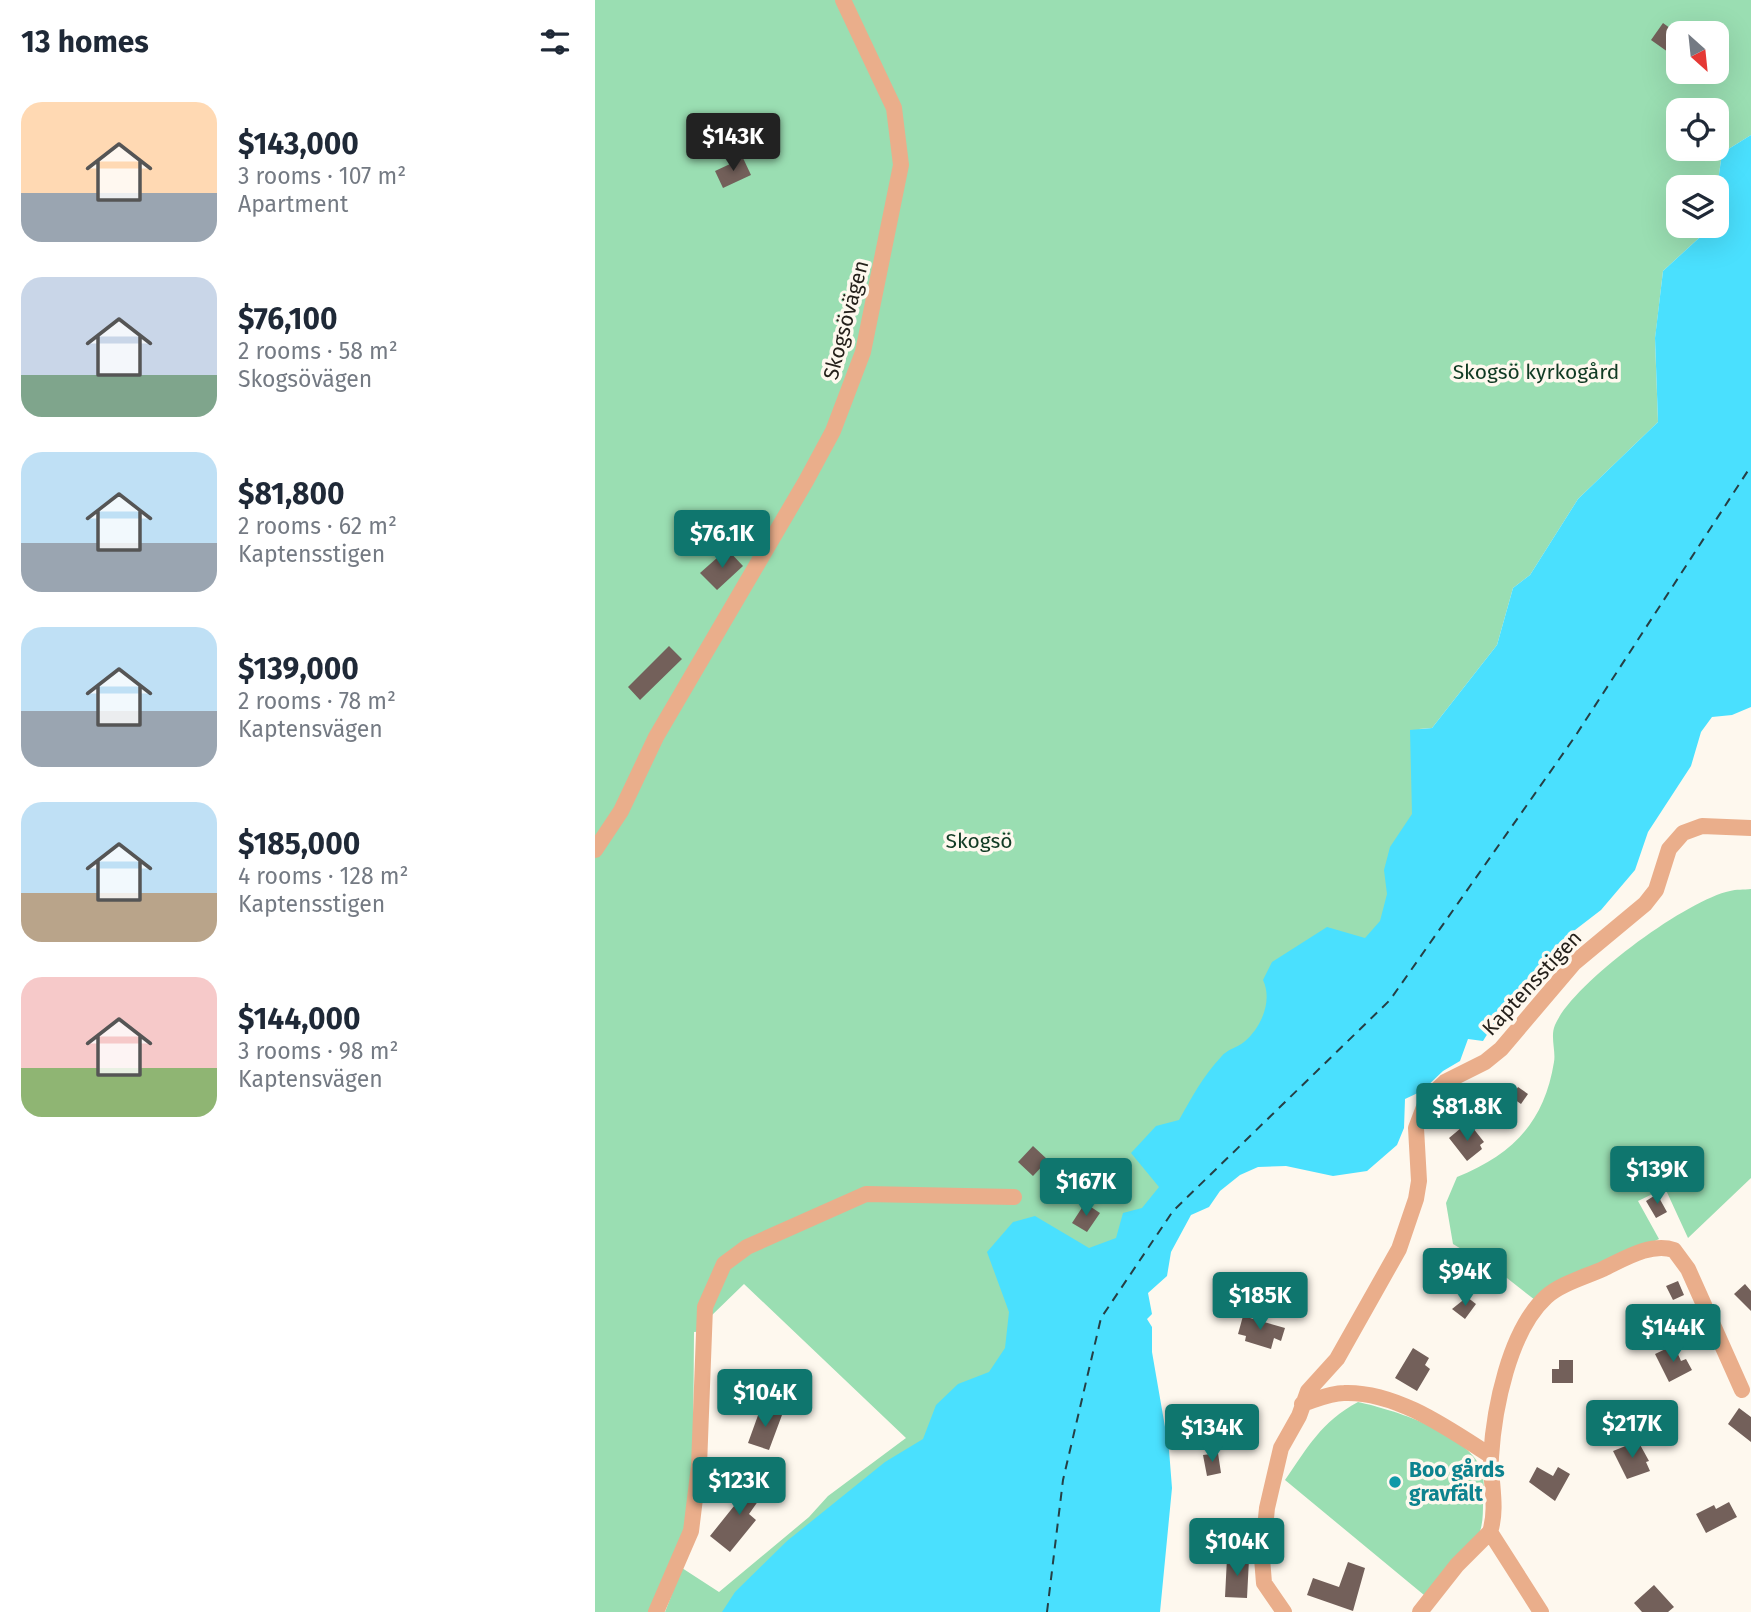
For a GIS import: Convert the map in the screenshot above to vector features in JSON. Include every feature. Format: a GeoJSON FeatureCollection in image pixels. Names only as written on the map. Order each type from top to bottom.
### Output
{"type":"FeatureCollection","features":[{"type":"Feature","properties":{"kind":"street","name":"Skogsövägen"},"geometry":{"type":"LineString","coordinates":[[595,850],[621,811],[656,737],[817,461],[845,403],[863,352],[901,165],[894,108],[843,0]]}},
{"type":"Feature","properties":{"kind":"street","name":"Kaptensstigen"},"geometry":{"type":"LineString","coordinates":[[1284,1612],[1265,1583],[1262,1558],[1267,1508],[1281,1448],[1300,1416],[1308,1391],[1337,1359],[1399,1249],[1416,1199],[1416,1128],[1427,1099],[1445,1082],[1485,1062],[1501,1049],[1573,963],[1645,904],[1656,890],[1669,849],[1683,833],[1702,825],[1751,828]]}},
{"type":"Feature","properties":{"kind":"street"},"geometry":{"type":"LineString","coordinates":[[656,1612],[691,1531],[699,1466],[705,1307],[724,1264],[747,1247],[866,1194],[1014,1197]]}},
{"type":"Feature","properties":{"kind":"street"},"geometry":{"type":"LineString","coordinates":[[1420,1612],[1457,1566],[1490,1532],[1494,1495],[1491,1456],[1511,1357],[1518,1334],[1528,1315],[1548,1294],[1649,1249],[1667,1247],[1682,1258],[1742,1391]]}},
{"type":"Feature","properties":{"kind":"street"},"geometry":{"type":"LineString","coordinates":[[1302,1404],[1342,1392],[1383,1400],[1447,1427],[1491,1456]]}},
{"type":"Feature","properties":{"kind":"street"},"geometry":{"type":"LineString","coordinates":[[1490,1532],[1541,1612]]}},
{"type":"Feature","properties":{"kind":"green space","name":"Skogsö"},"geometry":{"type":"Polygon","coordinates":[[[595,0],[1751,0],[1751,135],[1729,149],[1729,98],[1666,98],[1666,161],[1721,161],[1719,175],[1666,175],[1666,238],[1699,238],[1663,271],[1655,339],[1658,422],[1578,499],[1530,575],[1513,588],[1497,645],[1432,728],[1419,729],[1534,794],[1200,1156],[1017,1612],[665,1612],[682,1568],[719,1592],[809,1517],[828,1496],[906,1438],[744,1284],[709,1318],[709,1331],[694,1332],[693,1455],[685,1536],[649,1612],[595,1612],[595,0]]]}},
{"type":"Feature","properties":{"kind":"green space"},"geometry":{"type":"Polygon","coordinates":[[[1751,889],[1751,1178],[1688,1238],[1665,1188],[1638,1201],[1659,1239],[1535,1300],[1498,1271],[1453,1244],[1446,1203],[1457,1177],[1509,1147],[1533,1120],[1549,1084],[1554,1062],[1555,1025],[1583,988],[1632,946],[1686,910],[1730,891],[1751,889]]]}},
{"type":"Feature","properties":{"kind":"green space"},"geometry":{"type":"Polygon","coordinates":[[[1358,1402],[1390,1410],[1443,1432],[1471,1454],[1482,1471],[1483,1512],[1478,1536],[1424,1595],[1285,1480],[1308,1446],[1325,1427],[1358,1402]]]}},
{"type":"Feature","properties":{"kind":"water"},"geometry":{"type":"Polygon","coordinates":[[[1751,135],[1751,707],[1732,715],[1712,717],[1701,732],[1691,766],[1648,832],[1635,870],[1601,910],[1562,940],[1509,1000],[1483,1041],[1468,1039],[1460,1061],[1443,1071],[1422,1091],[1405,1099],[1404,1128],[1397,1145],[1367,1171],[1333,1176],[1286,1166],[1258,1167],[1240,1175],[1220,1191],[1209,1207],[1191,1215],[1171,1252],[1167,1276],[1148,1293],[1152,1314],[1147,1319],[1152,1327],[1152,1352],[1169,1450],[1172,1488],[1160,1612],[722,1612],[735,1592],[787,1541],[885,1462],[923,1439],[936,1405],[958,1384],[989,1372],[1005,1348],[1009,1312],[987,1252],[1013,1222],[1035,1216],[1089,1248],[1116,1238],[1123,1213],[1142,1208],[1159,1187],[1131,1153],[1156,1126],[1179,1120],[1215,1064],[1256,1029],[1266,1005],[1263,980],[1272,962],[1327,927],[1365,938],[1380,921],[1387,894],[1384,870],[1390,847],[1412,814],[1410,730],[1432,728],[1497,645],[1513,588],[1530,575],[1578,499],[1658,422],[1655,338],[1663,271],[1699,238],[1729,238],[1729,175],[1719,175],[1721,161],[1729,161],[1729,149],[1751,135]]]}},
{"type":"Feature","properties":{"kind":"building"},"geometry":{"type":"Polygon","coordinates":[[[1663,23],[1666,25],[1666,51],[1651,40],[1663,23]]]}},
{"type":"Feature","properties":{"kind":"building"},"geometry":{"type":"Polygon","coordinates":[[[715,121],[722,137],[703,146],[695,131],[715,121]]]}},
{"type":"Feature","properties":{"kind":"building"},"geometry":{"type":"Polygon","coordinates":[[[743,158],[751,175],[723,188],[715,171],[743,158]]]}},
{"type":"Feature","properties":{"kind":"building"},"geometry":{"type":"Polygon","coordinates":[[[727,549],[743,566],[717,590],[700,573],[727,549]]]}},
{"type":"Feature","properties":{"kind":"building"},"geometry":{"type":"Polygon","coordinates":[[[669,646],[682,659],[640,700],[628,687],[669,646]]]}},
{"type":"Feature","properties":{"kind":"building"},"geometry":{"type":"Polygon","coordinates":[[[1518,1087],[1528,1094],[1521,1104],[1511,1097],[1518,1087]]]}},
{"type":"Feature","properties":{"kind":"building"},"geometry":{"type":"Polygon","coordinates":[[[1461,1128],[1466,1134],[1473,1128],[1484,1142],[1480,1145],[1482,1149],[1467,1161],[1449,1138],[1461,1128]]]}},
{"type":"Feature","properties":{"kind":"building"},"geometry":{"type":"Polygon","coordinates":[[[1033,1146],[1048,1160],[1033,1176],[1018,1162],[1033,1146]]]}},
{"type":"Feature","properties":{"kind":"building"},"geometry":{"type":"Polygon","coordinates":[[[1657,1194],[1667,1212],[1656,1218],[1646,1201],[1657,1194]]]}},
{"type":"Feature","properties":{"kind":"building"},"geometry":{"type":"Polygon","coordinates":[[[1085,1203],[1100,1213],[1087,1232],[1072,1223],[1085,1203]]]}},
{"type":"Feature","properties":{"kind":"building"},"geometry":{"type":"Polygon","coordinates":[[[1678,1281],[1684,1295],[1673,1300],[1666,1286],[1678,1281]]]}},
{"type":"Feature","properties":{"kind":"building"},"geometry":{"type":"Polygon","coordinates":[[[1745,1284],[1751,1291],[1751,1311],[1734,1294],[1745,1284]]]}},
{"type":"Feature","properties":{"kind":"building"},"geometry":{"type":"Polygon","coordinates":[[[1467,1297],[1476,1304],[1465,1319],[1452,1309],[1467,1297]]]}},
{"type":"Feature","properties":{"kind":"building"},"geometry":{"type":"Polygon","coordinates":[[[1243,1316],[1285,1328],[1281,1341],[1274,1338],[1271,1349],[1245,1341],[1246,1336],[1238,1334],[1243,1316]]]}},
{"type":"Feature","properties":{"kind":"building"},"geometry":{"type":"Polygon","coordinates":[[[1674,1345],[1681,1361],[1686,1359],[1692,1370],[1669,1382],[1655,1354],[1674,1345]]]}},
{"type":"Feature","properties":{"kind":"building"},"geometry":{"type":"Polygon","coordinates":[[[1413,1348],[1429,1358],[1425,1365],[1430,1369],[1417,1391],[1395,1378],[1413,1348]]]}},
{"type":"Feature","properties":{"kind":"building"},"geometry":{"type":"Polygon","coordinates":[[[1559,1360],[1573,1360],[1573,1383],[1552,1383],[1552,1369],[1559,1369],[1559,1360]]]}},
{"type":"Feature","properties":{"kind":"building"},"geometry":{"type":"Polygon","coordinates":[[[761,1407],[782,1415],[769,1450],[748,1443],[761,1407]]]}},
{"type":"Feature","properties":{"kind":"building"},"geometry":{"type":"Polygon","coordinates":[[[1739,1408],[1751,1417],[1751,1442],[1728,1424],[1739,1408]]]}},
{"type":"Feature","properties":{"kind":"building"},"geometry":{"type":"Polygon","coordinates":[[[1638,1441],[1649,1461],[1646,1462],[1650,1471],[1627,1479],[1613,1451],[1638,1441]]]}},
{"type":"Feature","properties":{"kind":"building"},"geometry":{"type":"Polygon","coordinates":[[[1218,1453],[1221,1473],[1207,1476],[1203,1455],[1218,1453]]]}},
{"type":"Feature","properties":{"kind":"building"},"geometry":{"type":"Polygon","coordinates":[[[1537,1467],[1553,1476],[1558,1467],[1570,1474],[1555,1501],[1529,1482],[1537,1467]]]}},
{"type":"Feature","properties":{"kind":"building"},"geometry":{"type":"Polygon","coordinates":[[[748,1477],[766,1490],[749,1514],[756,1520],[730,1552],[710,1536],[746,1491],[741,1488],[748,1477]]]}},
{"type":"Feature","properties":{"kind":"building"},"geometry":{"type":"Polygon","coordinates":[[[1729,1502],[1737,1517],[1706,1533],[1696,1514],[1714,1505],[1716,1509],[1729,1502]]]}},
{"type":"Feature","properties":{"kind":"building"},"geometry":{"type":"Polygon","coordinates":[[[1227,1558],[1249,1559],[1247,1598],[1225,1597],[1227,1558]]]}},
{"type":"Feature","properties":{"kind":"building"},"geometry":{"type":"Polygon","coordinates":[[[1348,1562],[1365,1568],[1353,1611],[1307,1595],[1313,1578],[1339,1587],[1348,1562]]]}},
{"type":"Feature","properties":{"kind":"building"},"geometry":{"type":"Polygon","coordinates":[[[1654,1585],[1674,1607],[1668,1612],[1642,1612],[1634,1603],[1654,1585]]]}},
{"type":"Feature","properties":{"kind":"ferry route"},"geometry":{"type":"LineString","coordinates":[[1047,1612],[1063,1480],[1101,1318],[1173,1211],[1390,1000],[1574,738],[1751,466]]}},
{"type":"Feature","properties":{"kind":"place","name":"Boo gårds gravfält"},"geometry":{"type":"Point","coordinates":[1395,1482]}},
{"type":"Feature","properties":{"kind":"park label","name":"Skogsö kyrkogård"},"geometry":{"type":"Point","coordinates":[1536,372]}}]}
